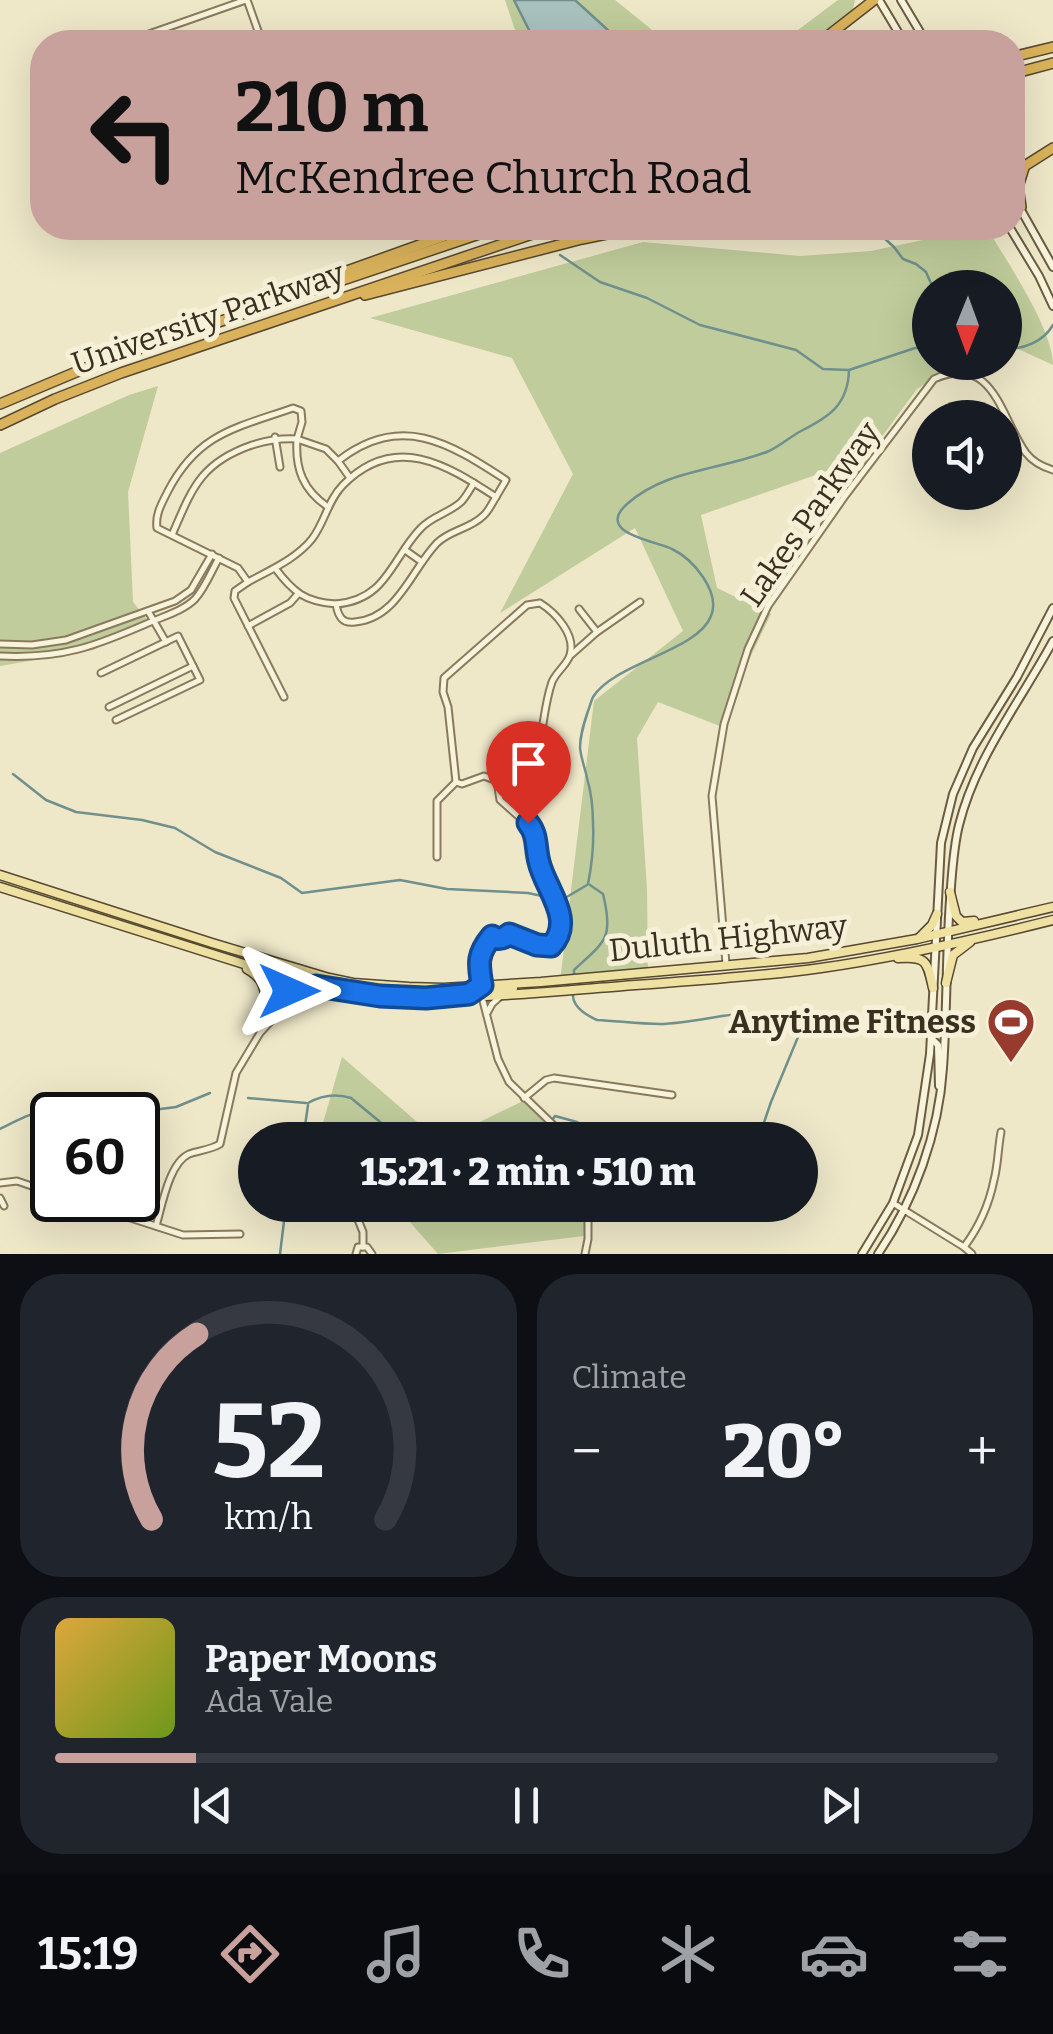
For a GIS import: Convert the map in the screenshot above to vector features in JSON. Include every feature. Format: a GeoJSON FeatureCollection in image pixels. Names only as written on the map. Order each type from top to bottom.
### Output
{"type":"FeatureCollection","features":[{"type":"Feature","properties":{"kind":"highway"},"geometry":{"type":"LineString","coordinates":[[833,30],[861,5],[876,0]]}},
{"type":"Feature","properties":{"kind":"highway"},"geometry":{"type":"LineString","coordinates":[[1025,54],[1053,46]]}},
{"type":"Feature","properties":{"kind":"highway"},"geometry":{"type":"LineString","coordinates":[[1025,71],[1053,63]]}},
{"type":"Feature","properties":{"kind":"highway"},"geometry":{"type":"LineString","coordinates":[[1025,167],[1053,148]]}},
{"type":"Feature","properties":{"kind":"highway"},"geometry":{"type":"LineString","coordinates":[[272,303],[298,288],[433,240]]}},
{"type":"Feature","properties":{"kind":"highway","name":"University Parkway"},"geometry":{"type":"LineString","coordinates":[[0,404],[100,362],[461,240]]}},
{"type":"Feature","properties":{"kind":"highway","name":"University Parkway"},"geometry":{"type":"LineString","coordinates":[[0,424],[105,378],[514,240]]}},
{"type":"Feature","properties":{"kind":"highway"},"geometry":{"type":"LineString","coordinates":[[324,304],[574,240]]}},
{"type":"Feature","properties":{"kind":"main road"},"geometry":{"type":"LineString","coordinates":[[876,0],[896,30]]}},
{"type":"Feature","properties":{"kind":"main road"},"geometry":{"type":"LineString","coordinates":[[901,0],[919,30]]}},
{"type":"Feature","properties":{"kind":"main road"},"geometry":{"type":"LineString","coordinates":[[1025,214],[1053,267]]}},
{"type":"Feature","properties":{"kind":"main road"},"geometry":{"type":"LineString","coordinates":[[1017,240],[1053,306]]}},
{"type":"Feature","properties":{"kind":"main road"},"geometry":{"type":"LineString","coordinates":[[862,1254],[893,1203],[918,1135],[931,1038],[941,843],[953,794],[973,748],[1018,678],[1053,608]]}},
{"type":"Feature","properties":{"kind":"main road"},"geometry":{"type":"LineString","coordinates":[[878,1254],[904,1210],[925,1156],[940,1092],[946,944],[960,824],[988,749],[1053,642]]}},
{"type":"Feature","properties":{"kind":"main road","name":"Duluth Highway"},"geometry":{"type":"LineString","coordinates":[[0,875],[278,964],[353,982],[410,988],[559,980],[584,984],[786,972],[935,947],[1053,920]]}},
{"type":"Feature","properties":{"kind":"main road","name":"Duluth Highway"},"geometry":{"type":"LineString","coordinates":[[0,887],[316,986],[380,996],[426,998],[558,992],[584,984],[808,958],[917,940],[1053,907]]}},
{"type":"Feature","properties":{"kind":"main road"},"geometry":{"type":"LineString","coordinates":[[950,892],[956,916],[962,922],[1022,910],[1026,913]]}},
{"type":"Feature","properties":{"kind":"main road"},"geometry":{"type":"LineString","coordinates":[[917,940],[932,925],[936,914]]}},
{"type":"Feature","properties":{"kind":"main road"},"geometry":{"type":"LineString","coordinates":[[946,983],[954,955],[979,936]]}},
{"type":"Feature","properties":{"kind":"main road"},"geometry":{"type":"LineString","coordinates":[[863,961],[916,957],[924,960],[934,988]]}},
{"type":"Feature","properties":{"kind":"main road"},"geometry":{"type":"LineString","coordinates":[[235,961],[259,976],[266,1000]]}},
{"type":"Feature","properties":{"kind":"main road"},"geometry":{"type":"LineString","coordinates":[[482,997],[494,990],[537,986],[541,982]]}},
{"type":"Feature","properties":{"kind":"main road"},"geometry":{"type":"LineString","coordinates":[[426,998],[469,994],[482,985]]}},
{"type":"Feature","properties":{"kind":"main road"},"geometry":{"type":"LineString","coordinates":[[272,1012],[289,991],[316,986]]}},
{"type":"Feature","properties":{"kind":"main road"},"geometry":{"type":"LineString","coordinates":[[931,1038],[938,1045],[940,1092]]}},
{"type":"Feature","properties":{"kind":"street"},"geometry":{"type":"LineString","coordinates":[[160,30],[246,0],[257,30]]}},
{"type":"Feature","properties":{"kind":"street","name":"Lakes Parkway"},"geometry":{"type":"LineString","coordinates":[[726,967],[712,796],[724,724],[748,649],[768,606],[934,379],[958,374],[979,378],[999,400],[1012,432],[1029,457],[1053,470]]}},
{"type":"Feature","properties":{"kind":"street"},"geometry":{"type":"LineString","coordinates":[[248,582],[238,568],[157,528],[158,510],[190,456],[230,430],[294,408],[301,411],[297,439],[307,489],[328,507]]}},
{"type":"Feature","properties":{"kind":"street"},"geometry":{"type":"LineString","coordinates":[[336,604],[342,620],[351,623],[368,620],[391,605],[440,539],[485,515],[506,480],[460,450],[428,439],[388,436],[370,440],[338,461]]}},
{"type":"Feature","properties":{"kind":"street"},"geometry":{"type":"LineString","coordinates":[[275,437],[280,467]]}},
{"type":"Feature","properties":{"kind":"street"},"geometry":{"type":"LineString","coordinates":[[172,535],[188,497],[218,459],[275,437],[297,439],[326,449],[350,479]]}},
{"type":"Feature","properties":{"kind":"street"},"geometry":{"type":"LineString","coordinates":[[284,697],[234,598],[235,591],[298,553],[312,538],[342,486],[376,463],[412,457],[452,469],[496,497]]}},
{"type":"Feature","properties":{"kind":"street"},"geometry":{"type":"LineString","coordinates":[[275,568],[298,594],[322,603],[348,603],[372,593],[421,528],[462,502],[474,483]]}},
{"type":"Feature","properties":{"kind":"street"},"geometry":{"type":"LineString","coordinates":[[405,550],[422,562]]}},
{"type":"Feature","properties":{"kind":"street"},"geometry":{"type":"LineString","coordinates":[[0,644],[66,640],[175,602],[191,590],[215,556]]}},
{"type":"Feature","properties":{"kind":"street"},"geometry":{"type":"LineString","coordinates":[[0,656],[70,653],[191,603],[202,590],[215,556]]}},
{"type":"Feature","properties":{"kind":"street"},"geometry":{"type":"LineString","coordinates":[[248,626],[290,603],[298,594]]}},
{"type":"Feature","properties":{"kind":"street"},"geometry":{"type":"LineString","coordinates":[[482,985],[482,948],[492,936],[505,938],[509,934],[551,946],[556,942],[560,924],[552,888],[542,873],[535,831],[500,800],[496,782],[512,745],[541,736],[553,679],[569,657],[640,602]]}},
{"type":"Feature","properties":{"kind":"street"},"geometry":{"type":"LineString","coordinates":[[438,857],[438,801],[456,782],[444,678],[527,605],[540,603],[549,608],[568,632],[569,657]]}},
{"type":"Feature","properties":{"kind":"street"},"geometry":{"type":"LineString","coordinates":[[580,609],[597,632]]}},
{"type":"Feature","properties":{"kind":"street"},"geometry":{"type":"LineString","coordinates":[[148,611],[166,642]]}},
{"type":"Feature","properties":{"kind":"street"},"geometry":{"type":"LineString","coordinates":[[100,672],[178,636],[200,680],[116,720]]}},
{"type":"Feature","properties":{"kind":"street"},"geometry":{"type":"LineString","coordinates":[[109,707],[193,666]]}},
{"type":"Feature","properties":{"kind":"street"},"geometry":{"type":"LineString","coordinates":[[456,782],[462,784],[484,776],[496,782]]}},
{"type":"Feature","properties":{"kind":"street"},"geometry":{"type":"LineString","coordinates":[[156,1226],[181,1160],[220,1144],[236,1073],[270,1022],[278,964]]}},
{"type":"Feature","properties":{"kind":"street"},"geometry":{"type":"LineString","coordinates":[[464,987],[479,970]]}},
{"type":"Feature","properties":{"kind":"street"},"geometry":{"type":"LineString","coordinates":[[260,1033],[276,974]]}},
{"type":"Feature","properties":{"kind":"street"},"geometry":{"type":"LineString","coordinates":[[486,1016],[502,995]]}},
{"type":"Feature","properties":{"kind":"street"},"geometry":{"type":"LineString","coordinates":[[482,997],[502,1070],[509,1082],[550,1122]]}},
{"type":"Feature","properties":{"kind":"street"},"geometry":{"type":"LineString","coordinates":[[524,1098],[554,1078],[672,1095]]}},
{"type":"Feature","properties":{"kind":"street"},"geometry":{"type":"LineString","coordinates":[[964,1247],[977,1230],[986,1207],[995,1178],[1001,1132]]}},
{"type":"Feature","properties":{"kind":"street"},"geometry":{"type":"LineString","coordinates":[[0,1183],[30,1184]]}},
{"type":"Feature","properties":{"kind":"street"},"geometry":{"type":"LineString","coordinates":[[0,1198],[4,1206]]}},
{"type":"Feature","properties":{"kind":"street"},"geometry":{"type":"LineString","coordinates":[[893,1203],[972,1254]]}},
{"type":"Feature","properties":{"kind":"street"},"geometry":{"type":"LineString","coordinates":[[144,1222],[182,1236],[240,1234]]}},
{"type":"Feature","properties":{"kind":"street"},"geometry":{"type":"LineString","coordinates":[[359,1222],[364,1247]]}},
{"type":"Feature","properties":{"kind":"street"},"geometry":{"type":"LineString","coordinates":[[585,1254],[588,1222]]}},
{"type":"Feature","properties":{"kind":"street"},"geometry":{"type":"LineString","coordinates":[[356,1254],[358,1247],[367,1248],[372,1254]]}},
{"type":"Feature","properties":{"kind":"green space"},"geometry":{"type":"Polygon","coordinates":[[[505,0],[615,0],[652,30],[515,30],[505,0]]]}},
{"type":"Feature","properties":{"kind":"green space"},"geometry":{"type":"Polygon","coordinates":[[[838,0],[855,0],[853,9],[826,30],[798,30],[838,0]]]}},
{"type":"Feature","properties":{"kind":"green space"},"geometry":{"type":"Polygon","coordinates":[[[923,240],[994,240],[1012,270],[912,270],[912,380],[931,380],[917,389],[867,457],[701,515],[717,588],[771,614],[730,699],[725,728],[658,702],[637,738],[647,889],[648,977],[560,981],[594,701],[683,631],[635,528],[500,613],[573,474],[512,358],[370,318],[643,242],[800,256],[871,251],[923,240]]]}},
{"type":"Feature","properties":{"kind":"green space"},"geometry":{"type":"Polygon","coordinates":[[[1022,287],[1045,333],[1053,365],[1022,351],[1022,287]]]}},
{"type":"Feature","properties":{"kind":"green space"},"geometry":{"type":"Polygon","coordinates":[[[158,386],[128,492],[133,602],[149,622],[93,650],[0,666],[0,453],[129,395],[158,386]]]}},
{"type":"Feature","properties":{"kind":"green space"},"geometry":{"type":"Polygon","coordinates":[[[342,1057],[417,1122],[323,1122],[342,1057]]]}},
{"type":"Feature","properties":{"kind":"green space"},"geometry":{"type":"Polygon","coordinates":[[[523,1101],[546,1122],[480,1122],[523,1101]]]}},
{"type":"Feature","properties":{"kind":"green space"},"geometry":{"type":"Polygon","coordinates":[[[410,1222],[584,1222],[584,1236],[438,1254],[410,1222]]]}},
{"type":"Feature","properties":{"kind":"water"},"geometry":{"type":"Polygon","coordinates":[[[514,0],[575,0],[608,30],[529,30],[514,0]]]}},
{"type":"Feature","properties":{"kind":"waterway"},"geometry":{"type":"LineString","coordinates":[[886,240],[903,259],[924,270]]}},
{"type":"Feature","properties":{"kind":"waterway"},"geometry":{"type":"LineString","coordinates":[[560,255],[600,282],[647,298],[700,325],[796,350],[823,369],[849,370],[912,349]]}},
{"type":"Feature","properties":{"kind":"waterway"},"geometry":{"type":"LineString","coordinates":[[1022,347],[1044,336],[1053,325]]}},
{"type":"Feature","properties":{"kind":"waterway"},"geometry":{"type":"LineString","coordinates":[[588,884],[593,812],[580,748],[592,699],[618,675],[690,639],[703,628],[713,607],[709,587],[688,560],[672,549],[632,535],[618,523],[619,514],[642,492],[659,484],[769,451],[820,420],[841,401],[849,370]]}},
{"type":"Feature","properties":{"kind":"waterway"},"geometry":{"type":"LineString","coordinates":[[13,774],[46,800],[76,812],[175,828],[215,852],[281,878],[302,893],[400,880],[447,889],[542,896]]}},
{"type":"Feature","properties":{"kind":"waterway"},"geometry":{"type":"LineString","coordinates":[[560,901],[587,885]]}},
{"type":"Feature","properties":{"kind":"waterway"},"geometry":{"type":"LineString","coordinates":[[574,976],[574,970],[600,945],[607,930],[603,894],[590,885]]}},
{"type":"Feature","properties":{"kind":"waterway"},"geometry":{"type":"LineString","coordinates":[[573,994],[577,1007],[597,1020],[660,1024],[748,1013],[800,1020],[798,1037],[764,1122]]}},
{"type":"Feature","properties":{"kind":"waterway"},"geometry":{"type":"LineString","coordinates":[[160,1109],[210,1093]]}},
{"type":"Feature","properties":{"kind":"waterway"},"geometry":{"type":"LineString","coordinates":[[308,1103],[329,1096],[351,1098],[380,1122]]}},
{"type":"Feature","properties":{"kind":"waterway"},"geometry":{"type":"LineString","coordinates":[[248,1098],[306,1103]]}},
{"type":"Feature","properties":{"kind":"waterway"},"geometry":{"type":"LineString","coordinates":[[306,1122],[308,1105]]}},
{"type":"Feature","properties":{"kind":"waterway"},"geometry":{"type":"LineString","coordinates":[[0,1129],[30,1115]]}},
{"type":"Feature","properties":{"kind":"waterway"},"geometry":{"type":"LineString","coordinates":[[550,1122],[555,1116],[577,1122]]}},
{"type":"Feature","properties":{"kind":"waterway"},"geometry":{"type":"LineString","coordinates":[[280,1254],[284,1222]]}},
{"type":"Feature","properties":{"kind":"place","name":"Anytime Fitness"},"geometry":{"type":"Point","coordinates":[1011,1064]}},
{"type":"Feature","properties":{"kind":"route"},"geometry":{"type":"LineString","coordinates":[[289,991],[316,986],[384,996],[469,994],[482,985],[479,959],[492,936],[505,938],[509,934],[551,946],[559,933],[558,907],[542,873],[535,831],[528,823]]}}]}
